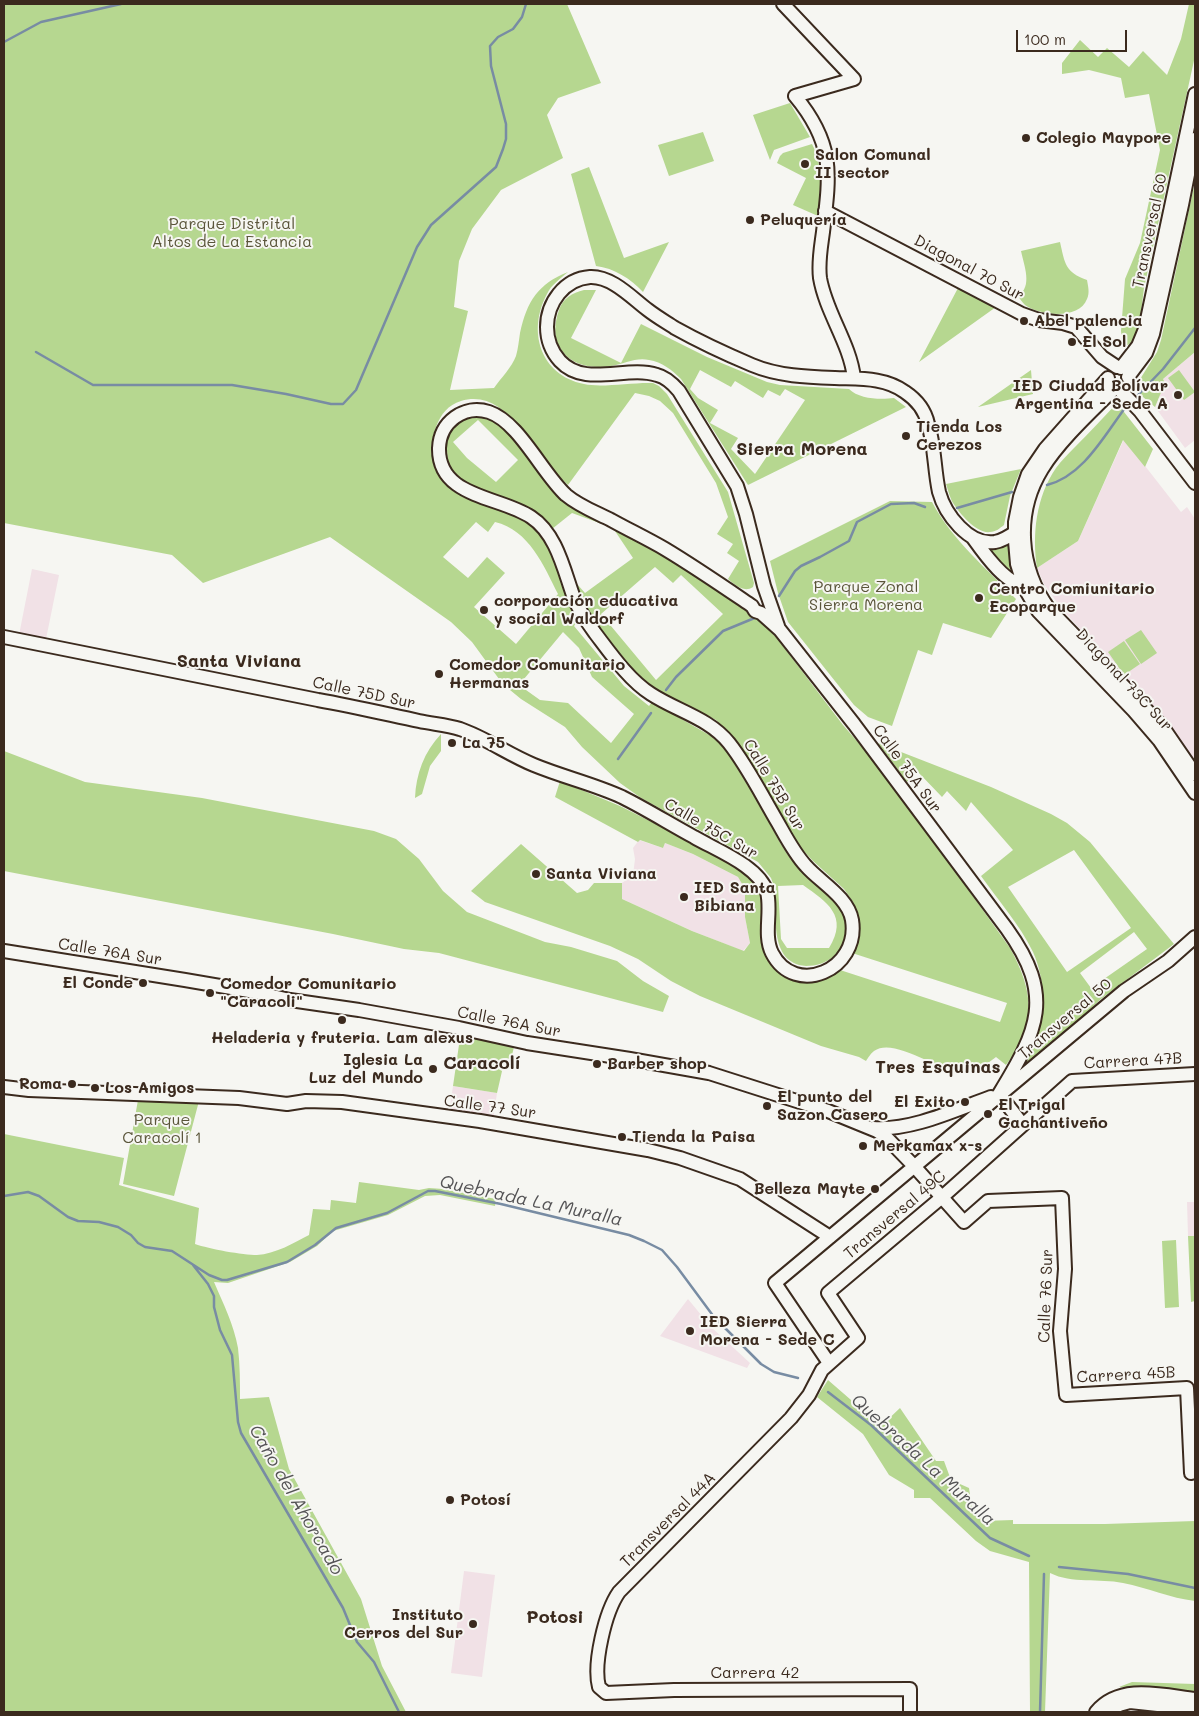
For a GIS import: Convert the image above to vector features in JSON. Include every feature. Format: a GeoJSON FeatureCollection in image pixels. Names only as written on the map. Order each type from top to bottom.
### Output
{"type":"FeatureCollection","features":[{"type":"Feature","properties":{"kind":"street"},"geometry":{"type":"LineString","coordinates":[[784,4],[854,79],[795,96],[812,120],[826,151],[828,181],[820,254],[820,278],[850,361],[854,378]]}},
{"type":"Feature","properties":{"kind":"street","name":"Transversal 60"},"geometry":{"type":"LineString","coordinates":[[1118,378],[1138,346],[1145,329],[1195,94]]}},
{"type":"Feature","properties":{"kind":"street","name":"Transversal 60"},"geometry":{"type":"LineString","coordinates":[[1019,529],[1017,510],[1028,474],[1036,460],[1118,378],[1146,353],[1153,334],[1195,139]]}},
{"type":"Feature","properties":{"kind":"street","name":"Diagonal 70 Sur"},"geometry":{"type":"LineString","coordinates":[[825,211],[1022,314],[1038,320],[1074,326],[1081,331],[1195,483]]}},
{"type":"Feature","properties":{"kind":"street"},"geometry":{"type":"LineString","coordinates":[[761,602],[761,578],[746,514],[736,486],[679,391],[666,379],[658,375],[639,372],[584,374],[568,368],[553,352],[547,325],[550,309],[557,295],[572,282],[591,277],[606,280],[678,329],[754,366],[786,374],[875,380],[894,386],[913,398],[921,406],[928,423],[943,501],[955,520],[1006,576],[1017,584],[1029,585]]}},
{"type":"Feature","properties":{"kind":"street","name":"Calle 75B Sur"},"geometry":{"type":"LineString","coordinates":[[488,412],[473,410],[462,413],[449,421],[444,428],[440,439],[439,455],[448,477],[457,486],[527,514],[543,527],[555,548],[578,606],[596,635],[646,691],[722,734],[732,746],[752,778],[795,852],[805,865],[842,901],[850,913],[852,921],[851,939],[842,959],[834,968],[820,974],[807,975],[794,973],[780,964]]}},
{"type":"Feature","properties":{"kind":"street","name":"Calle 75A Sur"},"geometry":{"type":"LineString","coordinates":[[488,412],[502,419],[507,424],[554,483],[569,498],[666,549],[734,594],[761,602],[780,630],[854,724],[1007,929],[1021,950],[1033,978],[1036,1008],[1035,1021],[1028,1044],[999,1094]]}},
{"type":"Feature","properties":{"kind":"street"},"geometry":{"type":"LineString","coordinates":[[971,536],[982,541],[996,542],[1019,529]]}},
{"type":"Feature","properties":{"kind":"street","name":"Diagonal 73C Sur"},"geometry":{"type":"LineString","coordinates":[[1019,529],[1018,564],[1029,585],[1049,609],[1162,726],[1195,774]]}},
{"type":"Feature","properties":{"kind":"street","name":"Diagonal 73C Sur"},"geometry":{"type":"LineString","coordinates":[[1029,585],[1030,600],[1038,611],[1147,726],[1159,740],[1195,793]]}},
{"type":"Feature","properties":{"kind":"street","name":"Calle 75D Sur"},"geometry":{"type":"LineString","coordinates":[[4,637],[450,726],[473,734],[537,767],[618,796]]}},
{"type":"Feature","properties":{"kind":"street","name":"Calle 75C Sur"},"geometry":{"type":"LineString","coordinates":[[618,796],[721,852],[755,874],[766,888],[770,946],[772,953],[780,964]]}},
{"type":"Feature","properties":{"kind":"street","name":"Transversal 50"},"geometry":{"type":"LineString","coordinates":[[829,1362],[775,1283],[1124,991],[1168,961],[1195,937]]}},
{"type":"Feature","properties":{"kind":"street","name":"Calle 76A Sur"},"geometry":{"type":"LineString","coordinates":[[4,952],[185,980],[290,1000],[459,1028],[527,1043],[704,1072],[828,1111],[870,1128],[886,1137],[964,1222]]}},
{"type":"Feature","properties":{"kind":"street","name":"Carrera 47B"},"geometry":{"type":"LineString","coordinates":[[1072,1081],[1195,1074]]}},
{"type":"Feature","properties":{"kind":"street","name":"Transversal 49C"},"geometry":{"type":"LineString","coordinates":[[858,1338],[828,1293],[941,1198],[1072,1081]]}},
{"type":"Feature","properties":{"kind":"street","name":"Calle 77 Sur"},"geometry":{"type":"LineString","coordinates":[[4,1087],[28,1090],[239,1098],[287,1104],[306,1101],[342,1102],[480,1121],[648,1150],[680,1158],[740,1179],[830,1237]]}},
{"type":"Feature","properties":{"kind":"street"},"geometry":{"type":"LineString","coordinates":[[870,1128],[896,1127],[917,1122],[999,1094],[1023,1125]]}},
{"type":"Feature","properties":{"kind":"street","name":"Calle 76 Sur"},"geometry":{"type":"LineString","coordinates":[[964,1222],[988,1201],[1062,1198],[1065,1269],[1060,1332],[1066,1394]]}},
{"type":"Feature","properties":{"kind":"street","name":"Transversal 44A"},"geometry":{"type":"LineString","coordinates":[[600,1690],[597,1674],[602,1638],[608,1612],[618,1592],[791,1418],[809,1395],[820,1373],[829,1362],[858,1338]]}},
{"type":"Feature","properties":{"kind":"street","name":"Carrera 45B"},"geometry":{"type":"LineString","coordinates":[[1066,1394],[1187,1388],[1193,1473]]}},
{"type":"Feature","properties":{"kind":"street","name":"Carrera 42"},"geometry":{"type":"LineString","coordinates":[[600,1690],[610,1693],[674,1690],[910,1689],[910,1712]]}},
{"type":"Feature","properties":{"kind":"street"},"geometry":{"type":"LineString","coordinates":[[1096,1712],[1108,1701],[1125,1699],[1142,1693],[1195,1699]]}},
{"type":"Feature","properties":{"kind":"street"},"geometry":{"type":"LineString","coordinates":[[1125,1699],[1138,1703],[1195,1709]]}},
{"type":"Feature","properties":{"kind":"street"},"geometry":{"type":"LineString","coordinates":[[1109,1712],[1125,1699]]}},
{"type":"Feature","properties":{"kind":"shaded area","name":"IED Ciudad Bolívar Argentina - Sede A"},"geometry":{"type":"Polygon","coordinates":[[[1195,352],[1195,440],[1185,448],[1155,407],[1165,383],[1163,379],[1195,352]]]}},
{"type":"Feature","properties":{"kind":"shaded area"},"geometry":{"type":"Polygon","coordinates":[[[1124,439],[1181,512],[1187,507],[1195,519],[1195,763],[1166,723],[1060,607],[1044,584],[1037,568],[1078,541],[1124,439]]]}},
{"type":"Feature","properties":{"kind":"shaded area"},"geometry":{"type":"Polygon","coordinates":[[[32,569],[59,575],[46,639],[19,635],[32,569]]]}},
{"type":"Feature","properties":{"kind":"shaded area","name":"IED Santa Bibiana"},"geometry":{"type":"Polygon","coordinates":[[[639,840],[663,848],[665,843],[693,854],[738,877],[745,889],[745,917],[750,943],[743,951],[692,931],[622,899],[622,883],[633,875],[635,859],[633,848],[639,840]]]}},
{"type":"Feature","properties":{"kind":"shaded area"},"geometry":{"type":"Polygon","coordinates":[[[453,1086],[497,1093],[493,1120],[449,1113],[453,1086]]]}},
{"type":"Feature","properties":{"kind":"shaded area"},"geometry":{"type":"Polygon","coordinates":[[[1187,1202],[1195,1202],[1195,1236],[1188,1236],[1187,1202]]]}},
{"type":"Feature","properties":{"kind":"shaded area","name":"IED Sierra Morena - Sede C"},"geometry":{"type":"Polygon","coordinates":[[[688,1299],[711,1327],[750,1363],[747,1368],[660,1336],[688,1299]]]}},
{"type":"Feature","properties":{"kind":"shaded area","name":"Instituto Cerros del Sur"},"geometry":{"type":"Polygon","coordinates":[[[464,1571],[495,1575],[482,1677],[451,1673],[464,1571]]]}},
{"type":"Feature","properties":{"kind":"green space","name":"Parque Distrital Altos de La Estancia"},"geometry":{"type":"Polygon","coordinates":[[[4,4],[567,4],[601,83],[558,98],[547,115],[563,158],[501,190],[472,229],[459,261],[454,307],[468,311],[450,390],[494,388],[516,356],[526,312],[535,295],[549,282],[568,272],[551,288],[541,308],[538,336],[548,361],[557,371],[569,379],[584,384],[653,383],[667,394],[728,492],[754,583],[753,587],[743,589],[728,579],[739,561],[727,553],[733,544],[717,534],[728,517],[716,483],[673,413],[660,401],[649,396],[635,393],[568,485],[551,470],[514,421],[502,410],[490,403],[477,399],[456,403],[440,418],[432,440],[434,466],[440,478],[459,495],[512,515],[536,528],[542,534],[550,549],[565,593],[579,620],[574,626],[624,686],[649,706],[652,702],[711,736],[722,745],[790,858],[839,903],[846,922],[844,941],[841,947],[834,956],[821,964],[806,966],[794,963],[785,956],[777,935],[774,886],[771,878],[758,862],[641,798],[620,783],[582,747],[565,727],[510,690],[499,679],[472,642],[451,622],[330,537],[203,583],[172,555],[4,523],[4,4]],[[476,522],[443,557],[468,578],[487,557],[505,573],[474,607],[516,644],[558,594],[534,550],[517,533],[507,526],[495,522],[488,532],[476,522]],[[563,632],[519,685],[540,700],[568,703],[611,743],[634,714],[592,677],[579,648],[563,632]],[[803,885],[778,886],[781,939],[787,948],[829,948],[835,937],[837,927],[836,918],[827,904],[803,885]]]}},
{"type":"Feature","properties":{"kind":"green space"},"geometry":{"type":"Polygon","coordinates":[[[1189,4],[1195,4],[1195,56],[1144,288],[1139,329],[1135,339],[1128,345],[1125,345],[1122,341],[1121,331],[1125,279],[1140,243],[1160,150],[1149,94],[1125,98],[1121,78],[1089,70],[1062,74],[1062,63],[1080,40],[1098,57],[1107,48],[1129,67],[1143,51],[1167,75],[1181,39],[1189,4]]]}},
{"type":"Feature","properties":{"kind":"green space"},"geometry":{"type":"Polygon","coordinates":[[[790,103],[810,137],[774,150],[770,160],[753,115],[790,103]]]}},
{"type":"Feature","properties":{"kind":"green space"},"geometry":{"type":"Polygon","coordinates":[[[703,132],[714,161],[669,176],[658,145],[703,132]]]}},
{"type":"Feature","properties":{"kind":"green space"},"geometry":{"type":"Polygon","coordinates":[[[812,144],[820,170],[818,216],[793,205],[806,178],[777,163],[783,153],[812,144]]]}},
{"type":"Feature","properties":{"kind":"green space"},"geometry":{"type":"Polygon","coordinates":[[[589,167],[624,258],[669,242],[643,292],[622,275],[596,266],[571,174],[589,167]]]}},
{"type":"Feature","properties":{"kind":"green space"},"geometry":{"type":"Polygon","coordinates":[[[1195,182],[1195,352],[1163,379],[1165,383],[1155,407],[1137,392],[1137,384],[1157,352],[1161,340],[1195,182]]]}},
{"type":"Feature","properties":{"kind":"green space"},"geometry":{"type":"Polygon","coordinates":[[[1060,242],[1067,266],[1074,274],[1087,280],[1088,297],[1083,306],[1068,313],[1040,312],[1025,305],[1018,296],[1023,292],[1026,281],[1021,251],[1060,242]]]}},
{"type":"Feature","properties":{"kind":"green space"},"geometry":{"type":"Polygon","coordinates":[[[958,288],[996,307],[919,362],[958,288]]]}},
{"type":"Feature","properties":{"kind":"green space"},"geometry":{"type":"Polygon","coordinates":[[[584,290],[596,290],[571,338],[621,363],[641,324],[707,357],[767,382],[780,385],[849,389],[858,395],[870,398],[894,398],[906,407],[748,485],[681,379],[670,370],[654,361],[644,359],[611,366],[591,367],[572,360],[562,351],[556,336],[557,315],[566,299],[572,294],[584,290]],[[700,370],[690,389],[698,398],[718,410],[710,423],[738,438],[731,449],[755,474],[805,400],[785,389],[780,396],[768,390],[763,398],[735,381],[731,387],[700,370]]]}},
{"type":"Feature","properties":{"kind":"green space"},"geometry":{"type":"Polygon","coordinates":[[[1031,370],[1033,394],[978,407],[1031,370]]]}},
{"type":"Feature","properties":{"kind":"green space"},"geometry":{"type":"Polygon","coordinates":[[[1179,370],[1195,392],[1184,400],[1168,378],[1179,370]]]}},
{"type":"Feature","properties":{"kind":"green space"},"geometry":{"type":"Polygon","coordinates":[[[1117,403],[1153,449],[1145,467],[1123,440],[1078,541],[1037,568],[1035,542],[1037,516],[1049,479],[1062,460],[1117,403]]]}},
{"type":"Feature","properties":{"kind":"green space"},"geometry":{"type":"Polygon","coordinates":[[[473,414],[497,420],[514,437],[547,483],[667,554],[762,622],[776,637],[843,725],[887,776],[1010,948],[1024,979],[1029,1008],[1023,1036],[1006,1065],[996,1057],[979,1069],[964,1071],[950,1069],[895,1049],[884,1048],[874,1051],[866,1061],[859,1057],[821,1046],[700,996],[671,981],[638,959],[610,946],[485,902],[471,891],[521,844],[577,893],[588,890],[594,883],[622,883],[622,899],[692,931],[744,951],[750,943],[745,917],[745,889],[738,877],[693,854],[665,843],[663,848],[640,840],[638,842],[555,797],[560,781],[620,806],[737,865],[756,882],[761,893],[763,912],[780,969],[831,973],[840,970],[1000,1022],[1007,1003],[852,953],[858,920],[853,902],[844,889],[800,847],[764,785],[736,742],[716,720],[650,687],[636,673],[592,619],[583,603],[577,584],[585,593],[633,558],[613,528],[572,513],[552,529],[536,512],[516,502],[469,486],[453,473],[447,455],[449,433],[455,425],[473,414]],[[478,420],[453,442],[467,458],[496,482],[518,460],[478,420]],[[655,567],[601,614],[656,680],[723,614],[681,575],[673,583],[655,567]]]}},
{"type":"Feature","properties":{"kind":"green space"},"geometry":{"type":"Polygon","coordinates":[[[1021,469],[1010,496],[1004,525],[992,532],[985,532],[974,527],[964,518],[953,503],[946,484],[1021,469]]]}},
{"type":"Feature","properties":{"kind":"green space","name":"Parque Zonal Sierra Morena"},"geometry":{"type":"Polygon","coordinates":[[[890,501],[932,502],[949,529],[1016,599],[991,638],[943,623],[932,655],[918,650],[892,726],[868,717],[854,705],[788,622],[770,561],[890,501]]]}},
{"type":"Feature","properties":{"kind":"green space"},"geometry":{"type":"Polygon","coordinates":[[[1008,542],[1013,576],[987,547],[1008,542]]]}},
{"type":"Feature","properties":{"kind":"green space"},"geometry":{"type":"Polygon","coordinates":[[[1141,630],[1157,653],[1141,664],[1125,640],[1141,630]]]}},
{"type":"Feature","properties":{"kind":"green space"},"geometry":{"type":"Polygon","coordinates":[[[1124,641],[1140,664],[1124,675],[1108,652],[1124,641]]]}},
{"type":"Feature","properties":{"kind":"green space"},"geometry":{"type":"Polygon","coordinates":[[[441,734],[441,751],[430,766],[422,794],[415,798],[417,780],[422,764],[430,748],[441,734]]]}},
{"type":"Feature","properties":{"kind":"green space"},"geometry":{"type":"Polygon","coordinates":[[[878,743],[991,787],[1067,823],[1090,842],[1174,944],[1101,999],[1069,1029],[1017,1072],[1034,1046],[1041,1023],[1043,999],[1040,975],[1028,942],[981,876],[1013,850],[971,802],[966,811],[947,791],[942,797],[917,771],[907,782],[878,743]],[[1074,850],[1008,887],[1067,972],[1131,928],[1074,850]],[[1134,932],[1080,973],[1091,988],[1147,949],[1134,932]]]}},
{"type":"Feature","properties":{"kind":"green space"},"geometry":{"type":"Polygon","coordinates":[[[4,751],[85,782],[202,798],[374,831],[396,839],[419,859],[443,891],[467,912],[545,942],[571,947],[617,961],[643,981],[669,996],[663,1012],[439,953],[404,949],[4,871],[4,751]]]}},
{"type":"Feature","properties":{"kind":"green space"},"geometry":{"type":"Polygon","coordinates":[[[461,1031],[515,1043],[511,1059],[505,1058],[497,1093],[453,1086],[461,1031]]]}},
{"type":"Feature","properties":{"kind":"green space","name":"Parque Caracolí 1"},"geometry":{"type":"Polygon","coordinates":[[[138,1100],[199,1101],[174,1196],[123,1184],[138,1100]]]}},
{"type":"Feature","properties":{"kind":"green space"},"geometry":{"type":"Polygon","coordinates":[[[4,1134],[124,1158],[119,1185],[199,1208],[195,1244],[243,1254],[271,1253],[309,1235],[313,1209],[330,1210],[331,1200],[356,1203],[359,1182],[419,1190],[429,1188],[443,1189],[496,1199],[495,1206],[440,1195],[425,1196],[388,1215],[333,1231],[317,1246],[290,1262],[228,1283],[214,1282],[228,1314],[238,1348],[240,1399],[269,1397],[289,1469],[361,1599],[382,1666],[406,1712],[4,1712],[4,1134]]]}},
{"type":"Feature","properties":{"kind":"green space"},"geometry":{"type":"Polygon","coordinates":[[[1188,1236],[1195,1236],[1195,1301],[1191,1302],[1188,1236]]]}},
{"type":"Feature","properties":{"kind":"green space"},"geometry":{"type":"Polygon","coordinates":[[[1176,1240],[1179,1307],[1165,1308],[1162,1241],[1176,1240]]]}},
{"type":"Feature","properties":{"kind":"green space"},"geometry":{"type":"Polygon","coordinates":[[[828,1380],[881,1426],[900,1408],[936,1461],[944,1461],[951,1480],[969,1488],[972,1509],[983,1508],[983,1521],[1013,1520],[1013,1524],[1105,1524],[1195,1521],[1195,1601],[1123,1583],[1067,1579],[1050,1573],[1045,1712],[1030,1712],[1029,1562],[990,1551],[976,1541],[930,1498],[914,1498],[914,1490],[889,1475],[863,1434],[817,1397],[828,1380]]]}},
{"type":"Feature","properties":{"kind":"green space"},"geometry":{"type":"Polygon","coordinates":[[[1132,1682],[1195,1684],[1195,1693],[1119,1687],[1132,1682]]]}},
{"type":"Feature","properties":{"kind":"waterway"},"geometry":{"type":"LineString","coordinates":[[4,42],[41,22],[121,4]]}},
{"type":"Feature","properties":{"kind":"waterway"},"geometry":{"type":"LineString","coordinates":[[36,352],[93,385],[232,385],[331,404],[343,404],[356,390],[417,247],[431,225],[496,167],[506,139],[506,124],[491,66],[490,46],[498,37],[513,29],[522,17],[526,4]]}},
{"type":"Feature","properties":{"kind":"waterway"},"geometry":{"type":"LineString","coordinates":[[1138,395],[1163,369],[1195,328]]}},
{"type":"Feature","properties":{"kind":"waterway"},"geometry":{"type":"LineString","coordinates":[[1047,485],[1060,480],[1082,464],[1092,454],[1125,408]]}},
{"type":"Feature","properties":{"kind":"waterway"},"geometry":{"type":"LineString","coordinates":[[957,508],[1012,492]]}},
{"type":"Feature","properties":{"kind":"waterway"},"geometry":{"type":"LineString","coordinates":[[779,596],[795,571],[801,566],[849,541],[857,522],[891,504],[914,503],[925,507]]}},
{"type":"Feature","properties":{"kind":"waterway"},"geometry":{"type":"LineString","coordinates":[[666,690],[676,677],[723,631],[757,617]]}},
{"type":"Feature","properties":{"kind":"waterway"},"geometry":{"type":"LineString","coordinates":[[618,759],[651,713]]}},
{"type":"Feature","properties":{"kind":"waterway","name":"Quebrada La Muralla"},"geometry":{"type":"LineString","coordinates":[[4,1196],[28,1192],[39,1196],[68,1217],[78,1221],[99,1222],[118,1227],[145,1247],[172,1251],[209,1275],[222,1280],[287,1262],[315,1245],[336,1228],[387,1213],[428,1191],[501,1204],[629,1235],[662,1250],[714,1317],[761,1364],[774,1372],[798,1378]]}},
{"type":"Feature","properties":{"kind":"waterway","name":"Caño del Ahorcado"},"geometry":{"type":"LineString","coordinates":[[193,1265],[208,1284],[214,1296],[214,1307],[220,1330],[232,1355],[238,1422],[241,1433],[343,1608],[357,1642],[374,1662],[399,1712]]}},
{"type":"Feature","properties":{"kind":"waterway","name":"Quebrada La Muralla"},"geometry":{"type":"LineString","coordinates":[[828,1392],[871,1425],[990,1538],[1029,1556]]}},
{"type":"Feature","properties":{"kind":"waterway","name":"Quebrada La Muralla"},"geometry":{"type":"LineString","coordinates":[[1059,1567],[1128,1574],[1195,1588]]}},
{"type":"Feature","properties":{"kind":"waterway"},"geometry":{"type":"LineString","coordinates":[[1040,1712],[1044,1574]]}},
{"type":"Feature","properties":{"kind":"place","name":"Colegio Maypore"},"geometry":{"type":"Point","coordinates":[1026,138]}},
{"type":"Feature","properties":{"kind":"place","name":"Salon Comunal II sector"},"geometry":{"type":"Point","coordinates":[805,164]}},
{"type":"Feature","properties":{"kind":"place","name":"Peluquería"},"geometry":{"type":"Point","coordinates":[750,220]}},
{"type":"Feature","properties":{"kind":"place","name":"Abel palencia"},"geometry":{"type":"Point","coordinates":[1024,321]}},
{"type":"Feature","properties":{"kind":"place","name":"El Sol"},"geometry":{"type":"Point","coordinates":[1072,342]}},
{"type":"Feature","properties":{"kind":"place","name":"IED Ciudad Bolívar Argentina - Sede A"},"geometry":{"type":"Point","coordinates":[1178,395]}},
{"type":"Feature","properties":{"kind":"place","name":"Tienda Los Cerezos"},"geometry":{"type":"Point","coordinates":[906,436]}},
{"type":"Feature","properties":{"kind":"place","name":"Centro Comiunitario Ecoparque"},"geometry":{"type":"Point","coordinates":[979,598]}},
{"type":"Feature","properties":{"kind":"place","name":"corporación educativa y social Waldorf"},"geometry":{"type":"Point","coordinates":[484,610]}},
{"type":"Feature","properties":{"kind":"place","name":"Comedor Comunitario Hermanas"},"geometry":{"type":"Point","coordinates":[439,674]}},
{"type":"Feature","properties":{"kind":"place","name":"La 75"},"geometry":{"type":"Point","coordinates":[452,743]}},
{"type":"Feature","properties":{"kind":"place","name":"Santa Viviana"},"geometry":{"type":"Point","coordinates":[536,874]}},
{"type":"Feature","properties":{"kind":"place","name":"IED Santa Bibiana"},"geometry":{"type":"Point","coordinates":[684,897]}},
{"type":"Feature","properties":{"kind":"place","name":"El Conde"},"geometry":{"type":"Point","coordinates":[143,983]}},
{"type":"Feature","properties":{"kind":"place","name":"Comedor Comunitario \"Caracoli\""},"geometry":{"type":"Point","coordinates":[210,993]}},
{"type":"Feature","properties":{"kind":"place","name":"Heladeria y fruteria. Lam alexus"},"geometry":{"type":"Point","coordinates":[342,1020]}},
{"type":"Feature","properties":{"kind":"place","name":"Barber shop"},"geometry":{"type":"Point","coordinates":[597,1064]}},
{"type":"Feature","properties":{"kind":"place","name":"Iglesia La Luz del Mundo"},"geometry":{"type":"Point","coordinates":[433,1069]}},
{"type":"Feature","properties":{"kind":"place","name":"Roma"},"geometry":{"type":"Point","coordinates":[72,1084]}},
{"type":"Feature","properties":{"kind":"place","name":"Los Amigos"},"geometry":{"type":"Point","coordinates":[95,1088]}},
{"type":"Feature","properties":{"kind":"place","name":"El Exito"},"geometry":{"type":"Point","coordinates":[965,1102]}},
{"type":"Feature","properties":{"kind":"place","name":"El punto del Sazon Casero"},"geometry":{"type":"Point","coordinates":[767,1106]}},
{"type":"Feature","properties":{"kind":"place","name":"El Trigal Gachantiveño"},"geometry":{"type":"Point","coordinates":[988,1114]}},
{"type":"Feature","properties":{"kind":"place","name":"Tienda la Paisa"},"geometry":{"type":"Point","coordinates":[622,1137]}},
{"type":"Feature","properties":{"kind":"place","name":"Merkamax x-s"},"geometry":{"type":"Point","coordinates":[863,1146]}},
{"type":"Feature","properties":{"kind":"place","name":"Belleza Mayte"},"geometry":{"type":"Point","coordinates":[875,1189]}},
{"type":"Feature","properties":{"kind":"place","name":"IED Sierra Morena - Sede C"},"geometry":{"type":"Point","coordinates":[690,1331]}},
{"type":"Feature","properties":{"kind":"place","name":"Potosí"},"geometry":{"type":"Point","coordinates":[450,1500]}},
{"type":"Feature","properties":{"kind":"place","name":"Instituto Cerros del Sur"},"geometry":{"type":"Point","coordinates":[473,1624]}},
{"type":"Feature","properties":{"kind":"district","name":"Sierra Morena"},"geometry":{"type":"Point","coordinates":[802,449]}},
{"type":"Feature","properties":{"kind":"district","name":"Santa Viviana"},"geometry":{"type":"Point","coordinates":[239,661]}},
{"type":"Feature","properties":{"kind":"district","name":"Caracolí"},"geometry":{"type":"Point","coordinates":[482,1063]}},
{"type":"Feature","properties":{"kind":"district","name":"Tres Esquinas"},"geometry":{"type":"Point","coordinates":[938,1067]}},
{"type":"Feature","properties":{"kind":"district","name":"Potosi"},"geometry":{"type":"Point","coordinates":[555,1617]}}]}
